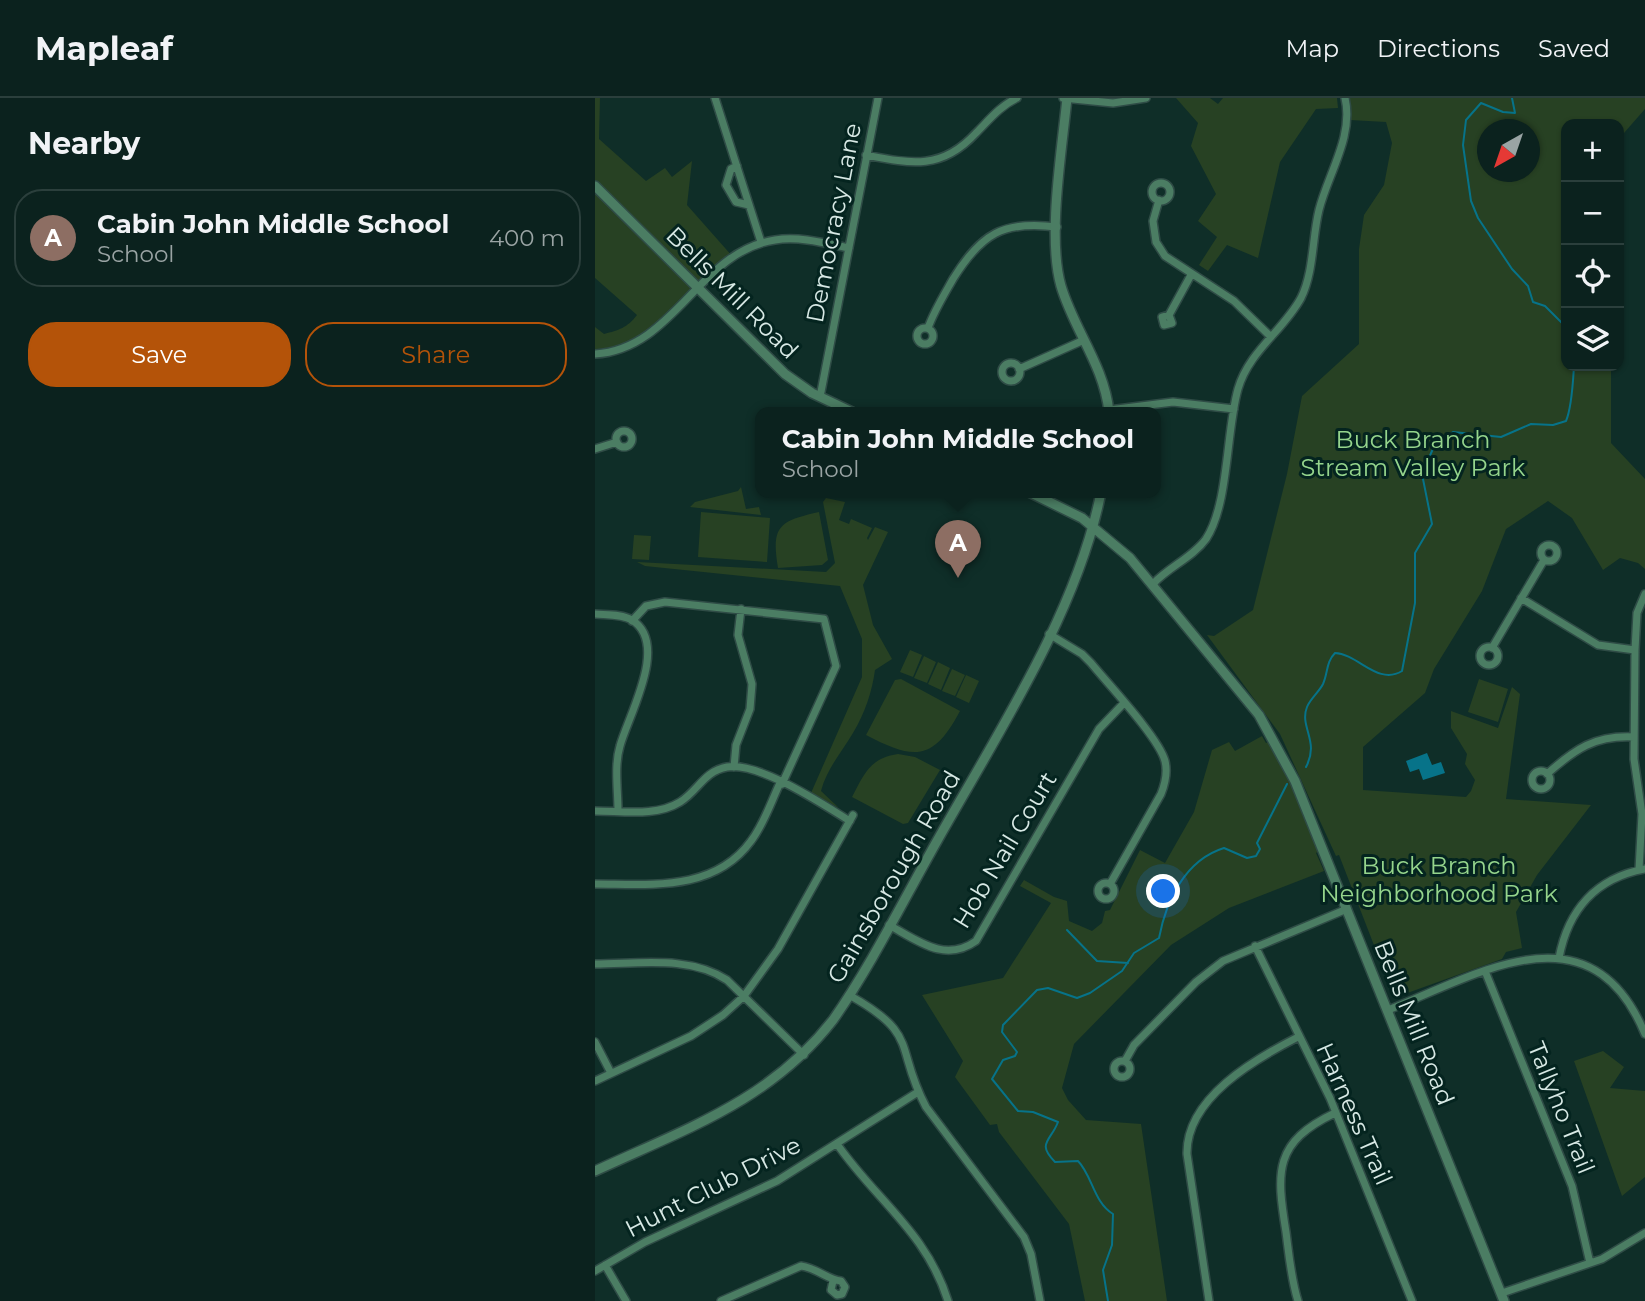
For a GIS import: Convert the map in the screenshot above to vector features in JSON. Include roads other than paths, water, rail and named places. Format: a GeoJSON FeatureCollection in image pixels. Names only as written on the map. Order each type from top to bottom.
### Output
{"type":"FeatureCollection","features":[{"type":"Feature","properties":{"kind":"street"},"geometry":{"type":"LineString","coordinates":[[715,98],[761,242]]}},
{"type":"Feature","properties":{"kind":"street","name":"Democracy Lane"},"geometry":{"type":"LineString","coordinates":[[820,397],[878,98]]}},
{"type":"Feature","properties":{"kind":"street"},"geometry":{"type":"LineString","coordinates":[[866,155],[910,163],[948,156],[962,148],[994,113],[1017,98]]}},
{"type":"Feature","properties":{"kind":"street"},"geometry":{"type":"LineString","coordinates":[[1108,407],[1104,384],[1068,308],[1061,284],[1057,227],[1066,98],[1113,103],[1146,98]]}},
{"type":"Feature","properties":{"kind":"street"},"geometry":{"type":"LineString","coordinates":[[1154,583],[1196,549],[1211,529],[1219,501],[1234,410],[1246,368],[1291,314],[1305,286],[1319,211],[1342,146],[1346,124],[1345,98]]}},
{"type":"Feature","properties":{"kind":"street"},"geometry":{"type":"LineString","coordinates":[[737,166],[730,169],[726,185],[736,202],[750,205]]}},
{"type":"Feature","properties":{"kind":"street","name":"Bells Mill Road"},"geometry":{"type":"LineString","coordinates":[[595,186],[774,365],[820,397],[841,407]]}},
{"type":"Feature","properties":{"kind":"street"},"geometry":{"type":"LineString","coordinates":[[1159,200],[1153,221],[1156,242],[1165,256],[1234,301],[1271,337]]}},
{"type":"Feature","properties":{"kind":"street"},"geometry":{"type":"LineString","coordinates":[[927,328],[965,260],[982,240],[996,231],[1017,225],[1057,227]]}},
{"type":"Feature","properties":{"kind":"street"},"geometry":{"type":"LineString","coordinates":[[595,354],[620,351],[644,340],[733,257],[761,242],[790,239],[849,248]]}},
{"type":"Feature","properties":{"kind":"street"},"geometry":{"type":"LineString","coordinates":[[1169,315],[1191,275]]}},
{"type":"Feature","properties":{"kind":"street"},"geometry":{"type":"LineString","coordinates":[[1019,369],[1084,340]]}},
{"type":"Feature","properties":{"kind":"street"},"geometry":{"type":"LineString","coordinates":[[1137,407],[1173,402],[1234,410]]}},
{"type":"Feature","properties":{"kind":"street"},"geometry":{"type":"LineString","coordinates":[[595,449],[617,442]]}},
{"type":"Feature","properties":{"kind":"street","name":"Bells Mill Road"},"geometry":{"type":"LineString","coordinates":[[1040,498],[1094,527],[1130,558],[1154,583],[1275,738],[1503,1297]]}},
{"type":"Feature","properties":{"kind":"street","name":"Gainsborough Road"},"geometry":{"type":"LineString","coordinates":[[595,1171],[747,1098],[804,1055],[849,995],[1010,711],[1049,634],[1094,527],[1100,498]]}},
{"type":"Feature","properties":{"kind":"street"},"geometry":{"type":"LineString","coordinates":[[1492,648],[1544,560]]}},
{"type":"Feature","properties":{"kind":"street"},"geometry":{"type":"LineString","coordinates":[[1559,958],[1567,926],[1584,900],[1615,877],[1642,870],[1642,805],[1635,771],[1633,737],[1637,614],[1645,594]]}},
{"type":"Feature","properties":{"kind":"street"},"geometry":{"type":"LineString","coordinates":[[1521,598],[1598,645],[1635,650]]}},
{"type":"Feature","properties":{"kind":"street"},"geometry":{"type":"LineString","coordinates":[[595,884],[674,883],[712,873],[730,862],[751,841],[835,669],[836,660],[826,623],[821,617],[657,602],[646,606],[632,621]]}},
{"type":"Feature","properties":{"kind":"street"},"geometry":{"type":"LineString","coordinates":[[734,767],[736,745],[750,709],[752,684],[738,635],[741,609]]}},
{"type":"Feature","properties":{"kind":"street"},"geometry":{"type":"LineString","coordinates":[[595,614],[632,621],[645,635],[645,678],[619,748],[618,811]]}},
{"type":"Feature","properties":{"kind":"street"},"geometry":{"type":"LineString","coordinates":[[1049,634],[1082,654],[1162,752],[1166,778],[1161,794],[1110,884]]}},
{"type":"Feature","properties":{"kind":"street","name":"Hob Nail Court"},"geometry":{"type":"LineString","coordinates":[[889,925],[941,951],[958,950],[976,940],[1099,729],[1123,704]]}},
{"type":"Feature","properties":{"kind":"street"},"geometry":{"type":"LineString","coordinates":[[1547,774],[1571,753],[1592,741],[1614,736],[1633,737]]}},
{"type":"Feature","properties":{"kind":"street"},"geometry":{"type":"LineString","coordinates":[[595,811],[666,809],[687,797],[711,773],[734,767],[781,783],[852,818],[773,958],[744,996],[723,1015],[691,1036],[595,1081]]}},
{"type":"Feature","properties":{"kind":"street"},"geometry":{"type":"LineString","coordinates":[[1125,1061],[1134,1045],[1204,974],[1223,961],[1255,946],[1347,909]]}},
{"type":"Feature","properties":{"kind":"street","name":"Harness Trail"},"geometry":{"type":"LineString","coordinates":[[1255,946],[1335,1114],[1412,1301]]}},
{"type":"Feature","properties":{"kind":"street"},"geometry":{"type":"LineString","coordinates":[[1388,1010],[1515,960],[1559,958],[1594,970],[1617,988],[1632,1007],[1645,1034]]}},
{"type":"Feature","properties":{"kind":"street"},"geometry":{"type":"LineString","coordinates":[[595,964],[699,966],[727,980],[804,1055]]}},
{"type":"Feature","properties":{"kind":"street","name":"Tallyho Trail"},"geometry":{"type":"LineString","coordinates":[[1485,971],[1572,1186],[1590,1263]]}},
{"type":"Feature","properties":{"kind":"street"},"geometry":{"type":"LineString","coordinates":[[849,995],[880,1013],[894,1026],[906,1047],[918,1092],[935,1121],[1024,1237],[1031,1254],[1040,1301]]}},
{"type":"Feature","properties":{"kind":"street"},"geometry":{"type":"LineString","coordinates":[[1209,1301],[1187,1154],[1190,1133],[1204,1108],[1240,1070],[1298,1037]]}},
{"type":"Feature","properties":{"kind":"street"},"geometry":{"type":"LineString","coordinates":[[595,1042],[611,1073]]}},
{"type":"Feature","properties":{"kind":"street","name":"Hunt Club Drive"},"geometry":{"type":"LineString","coordinates":[[595,1271],[645,1242],[777,1181],[918,1092]]}},
{"type":"Feature","properties":{"kind":"street"},"geometry":{"type":"LineString","coordinates":[[1298,1301],[1280,1196],[1281,1168],[1288,1149],[1299,1135],[1311,1125],[1335,1114]]}},
{"type":"Feature","properties":{"kind":"street"},"geometry":{"type":"LineString","coordinates":[[837,1144],[867,1184],[919,1240],[937,1269],[948,1301]]}},
{"type":"Feature","properties":{"kind":"street"},"geometry":{"type":"LineString","coordinates":[[1503,1297],[1619,1252],[1645,1234]]}},
{"type":"Feature","properties":{"kind":"street"},"geometry":{"type":"LineString","coordinates":[[605,1265],[626,1301]]}},
{"type":"Feature","properties":{"kind":"street"},"geometry":{"type":"LineString","coordinates":[[721,1301],[801,1266],[813,1268],[834,1281]]}},
{"type":"Feature","properties":{"kind":"water"},"geometry":{"type":"Polygon","coordinates":[[[1427,753],[1432,765],[1441,762],[1445,773],[1423,780],[1419,769],[1410,772],[1406,761],[1427,753]]]}},
{"type":"Feature","properties":{"kind":"waterway"},"geometry":{"type":"LineString","coordinates":[[1512,98],[1515,113],[1503,112],[1481,103],[1466,120],[1463,145],[1471,201],[1478,218],[1512,269],[1528,286],[1533,302],[1545,306],[1561,322]]}},
{"type":"Feature","properties":{"kind":"waterway"},"geometry":{"type":"LineString","coordinates":[[1306,767],[1311,749],[1305,714],[1310,701],[1323,684],[1332,656],[1335,653],[1352,658],[1385,675],[1402,671],[1415,603],[1415,553],[1432,524],[1422,474],[1435,444],[1453,432],[1501,437],[1531,424],[1553,425],[1566,421],[1574,371]]}},
{"type":"Feature","properties":{"kind":"waterway"},"geometry":{"type":"LineString","coordinates":[[1108,1301],[1103,1270],[1112,1245],[1113,1214],[1101,1203],[1078,1161],[1055,1162],[1049,1156],[1046,1150],[1047,1142],[1058,1122],[1033,1112],[1018,1111],[992,1079],[1003,1060],[1015,1056],[1017,1052],[1002,1032],[1003,1025],[1037,990],[1048,988],[1077,998],[1090,993],[1122,971],[1134,953],[1159,938],[1172,896],[1198,862],[1224,848],[1247,858],[1256,856],[1260,849],[1257,843],[1287,784]]}},
{"type":"Feature","properties":{"kind":"waterway"},"geometry":{"type":"LineString","coordinates":[[1067,930],[1097,961],[1128,963]]}},
{"type":"Feature","properties":{"kind":"place","name":"Cabin John Middle School"},"geometry":{"type":"Point","coordinates":[958,578]}},
{"type":"Feature","properties":{"kind":"park label","name":"Buck Branch Stream Valley Park"},"geometry":{"type":"Point","coordinates":[1413,454]}},
{"type":"Feature","properties":{"kind":"park label","name":"Buck Branch Neighborhood Park"},"geometry":{"type":"Point","coordinates":[1439,880]}}]}
